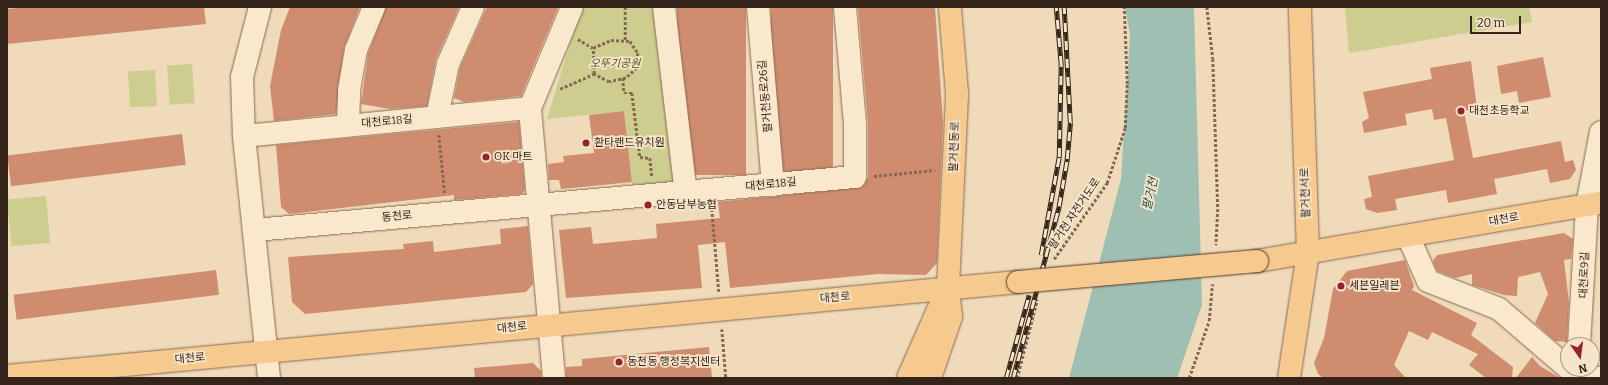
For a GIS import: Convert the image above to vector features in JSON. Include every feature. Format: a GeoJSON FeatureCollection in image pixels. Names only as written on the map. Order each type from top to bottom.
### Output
{"type":"FeatureCollection","features":[{"type":"Feature","properties":{"kind":"main road","name":"팔거천동로"},"geometry":{"type":"LineString","coordinates":[[930,378],[951,317],[948,287],[957,93],[950,7]]}},
{"type":"Feature","properties":{"kind":"main road","name":"팔거천서로"},"geometry":{"type":"LineString","coordinates":[[1290,378],[1308,253],[1300,7]]}},
{"type":"Feature","properties":{"kind":"main road","name":"대천로"},"geometry":{"type":"LineString","coordinates":[[7,376],[948,287],[1257,261],[1594,204]]}},
{"type":"Feature","properties":{"kind":"main road","name":"팔거천동로"},"geometry":{"type":"LineString","coordinates":[[908,378],[948,287]]}},
{"type":"Feature","properties":{"kind":"street"},"geometry":{"type":"LineString","coordinates":[[260,7],[242,77],[244,136],[255,230],[269,378]]}},
{"type":"Feature","properties":{"kind":"street"},"geometry":{"type":"LineString","coordinates":[[348,125],[349,90],[356,50],[374,7]]}},
{"type":"Feature","properties":{"kind":"street"},"geometry":{"type":"LineString","coordinates":[[437,117],[448,64],[473,7]]}},
{"type":"Feature","properties":{"kind":"street"},"geometry":{"type":"LineString","coordinates":[[554,378],[538,204],[531,105],[572,7]]}},
{"type":"Feature","properties":{"kind":"street"},"geometry":{"type":"LineString","coordinates":[[664,7],[686,193]]}},
{"type":"Feature","properties":{"kind":"street","name":"팔거천동로26길"},"geometry":{"type":"LineString","coordinates":[[758,7],[773,185]]}},
{"type":"Feature","properties":{"kind":"street"},"geometry":{"type":"LineString","coordinates":[[845,7],[855,124],[856,177]]}},
{"type":"Feature","properties":{"kind":"street","name":"대천로18길"},"geometry":{"type":"LineString","coordinates":[[244,136],[437,117],[531,105]]}},
{"type":"Feature","properties":{"kind":"street","name":"대천로9길"},"geometry":{"type":"LineString","coordinates":[[1580,337],[1601,132]]}},
{"type":"Feature","properties":{"kind":"street","name":"대천로18길"},"geometry":{"type":"LineString","coordinates":[[538,204],[654,197],[856,177]]}},
{"type":"Feature","properties":{"kind":"street","name":"동천로"},"geometry":{"type":"LineString","coordinates":[[255,230],[538,204]]}},
{"type":"Feature","properties":{"kind":"street"},"geometry":{"type":"LineString","coordinates":[[1408,236],[1428,281],[1499,309],[1539,347],[1560,362]]}},
{"type":"Feature","properties":{"kind":"path"},"geometry":{"type":"LineString","coordinates":[[625,7],[625,40]]}},
{"type":"Feature","properties":{"kind":"path","name":"팔거천 자전거도로"},"geometry":{"type":"LineString","coordinates":[[1052,263],[1107,183],[1125,128],[1127,84],[1124,7]]}},
{"type":"Feature","properties":{"kind":"path"},"geometry":{"type":"LineString","coordinates":[[1207,7],[1213,59],[1218,209],[1215,254]]}},
{"type":"Feature","properties":{"kind":"path"},"geometry":{"type":"LineString","coordinates":[[562,30],[593,48]]}},
{"type":"Feature","properties":{"kind":"path"},"geometry":{"type":"LineString","coordinates":[[611,40],[630,41],[638,53],[637,68],[623,78],[609,82],[594,74],[591,64],[593,48],[611,40]]}},
{"type":"Feature","properties":{"kind":"path"},"geometry":{"type":"LineString","coordinates":[[531,105],[594,74]]}},
{"type":"Feature","properties":{"kind":"path"},"geometry":{"type":"LineString","coordinates":[[623,78],[624,93],[632,94],[640,158],[650,158],[654,197]]}},
{"type":"Feature","properties":{"kind":"path"},"geometry":{"type":"LineString","coordinates":[[437,117],[447,212]]}},
{"type":"Feature","properties":{"kind":"path"},"geometry":{"type":"LineString","coordinates":[[856,177],[954,169]]}},
{"type":"Feature","properties":{"kind":"path"},"geometry":{"type":"LineString","coordinates":[[711,191],[726,378]]}},
{"type":"Feature","properties":{"kind":"path"},"geometry":{"type":"LineString","coordinates":[[1189,378],[1209,321],[1213,276]]}},
{"type":"Feature","properties":{"kind":"path"},"geometry":{"type":"LineString","coordinates":[[1018,378],[1040,291]]}},
{"type":"Feature","properties":{"kind":"green space","name":"오뚜기공원"},"geometry":{"type":"Polygon","coordinates":[[[581,7],[657,7],[676,185],[633,189],[624,111],[547,119],[581,7]]]}},
{"type":"Feature","properties":{"kind":"green space"},"geometry":{"type":"Polygon","coordinates":[[[1345,7],[1529,7],[1532,22],[1349,53],[1345,7]]]}},
{"type":"Feature","properties":{"kind":"green space"},"geometry":{"type":"Polygon","coordinates":[[[192,64],[195,103],[170,105],[167,66],[192,64]]]}},
{"type":"Feature","properties":{"kind":"green space"},"geometry":{"type":"Polygon","coordinates":[[[155,70],[157,106],[130,107],[128,71],[155,70]]]}},
{"type":"Feature","properties":{"kind":"green space"},"geometry":{"type":"Polygon","coordinates":[[[46,196],[50,243],[11,246],[7,199],[46,196]]]}},
{"type":"Feature","properties":{"kind":"water","name":"팔거천"},"geometry":{"type":"Polygon","coordinates":[[[1125,7],[1194,7],[1202,305],[1177,378],[1069,378],[1121,179],[1130,35],[1125,7]]]}},
{"type":"Feature","properties":{"kind":"building"},"geometry":{"type":"Polygon","coordinates":[[[27,7],[204,7],[206,24],[7,44],[7,9],[27,7]]]}},
{"type":"Feature","properties":{"kind":"building"},"geometry":{"type":"Polygon","coordinates":[[[290,7],[360,7],[344,48],[336,114],[274,121],[270,86],[281,30],[290,7]]]}},
{"type":"Feature","properties":{"kind":"building"},"geometry":{"type":"Polygon","coordinates":[[[386,7],[459,7],[436,59],[427,106],[390,109],[361,104],[368,54],[386,7]]]}},
{"type":"Feature","properties":{"kind":"building"},"geometry":{"type":"Polygon","coordinates":[[[487,7],[558,7],[521,96],[464,102],[454,98],[460,68],[487,7]]]}},
{"type":"Feature","properties":{"kind":"building"},"geometry":{"type":"Polygon","coordinates":[[[677,7],[746,7],[746,175],[677,175],[677,7]]]}},
{"type":"Feature","properties":{"kind":"building"},"geometry":{"type":"Polygon","coordinates":[[[771,7],[833,7],[833,172],[771,172],[771,7]]]}},
{"type":"Feature","properties":{"kind":"building"},"geometry":{"type":"Polygon","coordinates":[[[858,7],[935,7],[943,122],[937,263],[926,275],[878,274],[730,288],[725,242],[698,245],[702,288],[566,298],[559,230],[591,227],[593,244],[657,238],[656,224],[720,218],[718,202],[862,187],[868,177],[868,124],[858,7]]]}},
{"type":"Feature","properties":{"kind":"building"},"geometry":{"type":"Polygon","coordinates":[[[1543,57],[1551,97],[1519,103],[1517,91],[1501,94],[1497,66],[1543,57]]]}},
{"type":"Feature","properties":{"kind":"building"},"geometry":{"type":"Polygon","coordinates":[[[1471,61],[1477,109],[1464,111],[1473,158],[1561,141],[1565,162],[1573,160],[1576,170],[1570,179],[1550,183],[1547,169],[1494,179],[1497,194],[1448,203],[1446,190],[1395,199],[1397,210],[1377,213],[1366,209],[1364,199],[1372,197],[1368,176],[1454,160],[1446,118],[1434,120],[1432,109],[1405,114],[1407,125],[1364,133],[1362,122],[1369,118],[1363,92],[1432,79],[1430,68],[1471,61]]]}},
{"type":"Feature","properties":{"kind":"building"},"geometry":{"type":"Polygon","coordinates":[[[624,111],[632,182],[561,189],[559,180],[549,180],[548,164],[564,162],[563,156],[594,153],[589,115],[624,111]]]}},
{"type":"Feature","properties":{"kind":"building"},"geometry":{"type":"Polygon","coordinates":[[[519,122],[525,190],[522,194],[454,200],[454,195],[289,214],[281,207],[276,145],[519,122]]]}},
{"type":"Feature","properties":{"kind":"building"},"geometry":{"type":"Polygon","coordinates":[[[182,134],[186,165],[11,186],[7,155],[182,134]]]}},
{"type":"Feature","properties":{"kind":"building"},"geometry":{"type":"Polygon","coordinates":[[[528,226],[533,284],[526,292],[305,314],[292,302],[288,257],[404,249],[403,244],[433,241],[434,252],[501,244],[500,229],[528,226]]]}},
{"type":"Feature","properties":{"kind":"building"},"geometry":{"type":"Polygon","coordinates":[[[1564,233],[1573,239],[1571,259],[1564,260],[1569,303],[1567,337],[1560,337],[1560,341],[1555,341],[1535,323],[1548,294],[1540,272],[1518,277],[1517,296],[1504,295],[1472,285],[1472,274],[1455,278],[1437,271],[1433,261],[1437,255],[1564,233]]]}},
{"type":"Feature","properties":{"kind":"building"},"geometry":{"type":"Polygon","coordinates":[[[1405,260],[1414,286],[1412,290],[1477,323],[1471,335],[1513,367],[1512,378],[1486,378],[1469,365],[1478,354],[1432,332],[1428,340],[1409,331],[1394,365],[1406,378],[1323,378],[1318,374],[1314,363],[1324,338],[1333,289],[1347,271],[1405,260]]]}},
{"type":"Feature","properties":{"kind":"building"},"geometry":{"type":"Polygon","coordinates":[[[216,270],[219,295],[17,320],[14,295],[216,270]]]}},
{"type":"Feature","properties":{"kind":"building"},"geometry":{"type":"Polygon","coordinates":[[[709,347],[712,378],[566,378],[566,367],[582,366],[582,359],[709,347]]]}},
{"type":"Feature","properties":{"kind":"building"},"geometry":{"type":"Polygon","coordinates":[[[1532,357],[1540,366],[1560,378],[1516,378],[1532,357]]]}},
{"type":"Feature","properties":{"kind":"building"},"geometry":{"type":"Polygon","coordinates":[[[533,363],[541,371],[541,378],[475,378],[474,368],[533,363]]]}},
{"type":"Feature","properties":{"kind":"railway"},"geometry":{"type":"LineString","coordinates":[[1041,255],[1059,157],[1061,65],[1056,7]]}},
{"type":"Feature","properties":{"kind":"railway"},"geometry":{"type":"LineString","coordinates":[[1013,378],[1059,206],[1067,159],[1070,122],[1064,7]]}},
{"type":"Feature","properties":{"kind":"railway"},"geometry":{"type":"LineString","coordinates":[[1006,378],[1029,295]]}},
{"type":"Feature","properties":{"kind":"place","name":"대천초등학교"},"geometry":{"type":"Point","coordinates":[1461,111]}},
{"type":"Feature","properties":{"kind":"place","name":"환타랜드유치원"},"geometry":{"type":"Point","coordinates":[586,143]}},
{"type":"Feature","properties":{"kind":"place","name":"OK 마트"},"geometry":{"type":"Point","coordinates":[486,157]}},
{"type":"Feature","properties":{"kind":"place","name":"안동남부농협"},"geometry":{"type":"Point","coordinates":[648,205]}},
{"type":"Feature","properties":{"kind":"place","name":"세븐일레븐"},"geometry":{"type":"Point","coordinates":[1341,286]}},
{"type":"Feature","properties":{"kind":"place","name":"동천동 행정복지센터"},"geometry":{"type":"Point","coordinates":[619,362]}}]}
